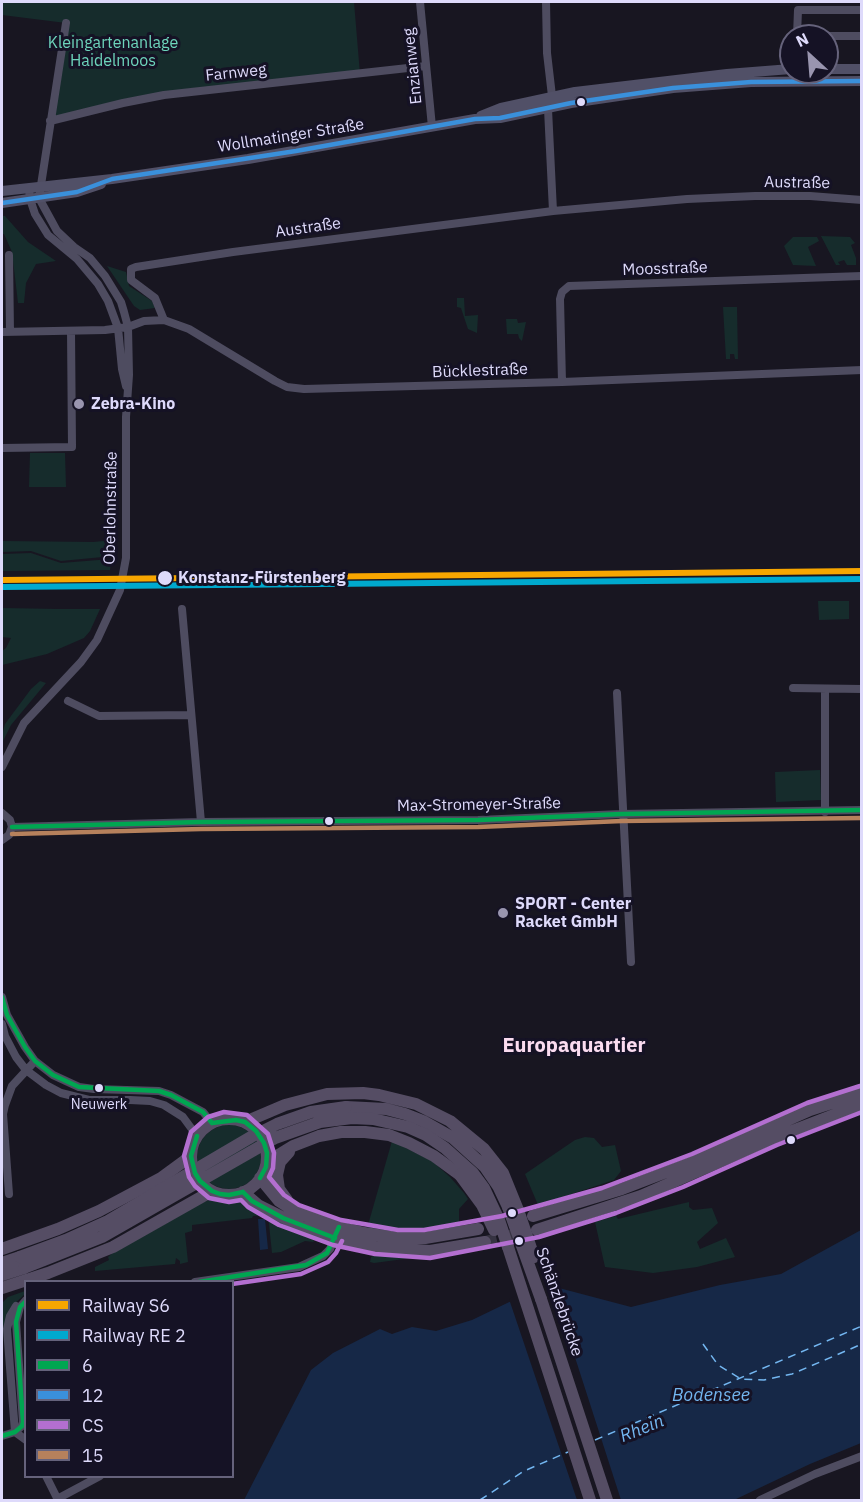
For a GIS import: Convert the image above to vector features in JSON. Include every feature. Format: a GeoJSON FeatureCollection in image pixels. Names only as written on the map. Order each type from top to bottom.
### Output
{"type":"FeatureCollection","features":[{"type":"Feature","properties":{"kind":"main road"},"geometry":{"type":"LineString","coordinates":[[839,69],[861,69]]}},
{"type":"Feature","properties":{"kind":"main road","name":"Wollmatinger Straße"},"geometry":{"type":"LineString","coordinates":[[475,119],[501,108],[552,96],[640,83],[779,70]]}},
{"type":"Feature","properties":{"kind":"main road","name":"Wollmatinger Straße"},"geometry":{"type":"LineString","coordinates":[[35,193],[475,119],[500,118],[627,94],[705,86],[793,81],[861,81]]}},
{"type":"Feature","properties":{"kind":"main road","name":"Wollmatinger Straße"},"geometry":{"type":"LineString","coordinates":[[35,193],[56,195],[96,187],[112,179]]}},
{"type":"Feature","properties":{"kind":"main road"},"geometry":{"type":"LineString","coordinates":[[2,191],[35,193]]}},
{"type":"Feature","properties":{"kind":"main road"},"geometry":{"type":"LineString","coordinates":[[2,202],[35,193]]}},
{"type":"Feature","properties":{"kind":"main road"},"geometry":{"type":"LineString","coordinates":[[245,1122],[293,1102],[327,1094],[345,1093],[379,1095],[423,1107],[450,1121],[484,1149],[503,1173],[514,1198],[541,1278],[541,1299]]}},
{"type":"Feature","properties":{"kind":"main road"},"geometry":{"type":"LineString","coordinates":[[861,1093],[810,1110],[694,1161],[615,1191],[534,1215],[530,1225],[538,1230],[641,1196],[774,1138],[861,1104]]}},
{"type":"Feature","properties":{"kind":"main road","name":"Schänzlebrücke"},"geometry":{"type":"LineString","coordinates":[[22,1263],[108,1221],[277,1124],[322,1109],[366,1107],[405,1114],[453,1138],[484,1167],[498,1186],[508,1207],[541,1299],[607,1500]]}},
{"type":"Feature","properties":{"kind":"main road","name":"Schänzlebrücke"},"geometry":{"type":"LineString","coordinates":[[22,1263],[71,1250],[112,1232],[246,1153],[275,1138],[310,1125],[352,1118],[381,1120],[408,1127],[426,1135],[453,1154],[473,1173],[484,1188],[499,1220],[590,1500]]}},
{"type":"Feature","properties":{"kind":"main road"},"geometry":{"type":"LineString","coordinates":[[224,1120],[245,1122],[261,1137],[267,1153],[267,1162],[260,1178],[243,1192],[229,1195],[212,1191],[200,1181],[195,1173],[191,1156],[197,1136],[212,1123],[224,1120]]}},
{"type":"Feature","properties":{"kind":"main road"},"geometry":{"type":"LineString","coordinates":[[267,1162],[293,1146],[319,1136],[354,1132],[375,1133],[402,1140],[425,1150],[460,1175],[482,1205],[496,1235],[507,1247]]}},
{"type":"Feature","properties":{"kind":"main road"},"geometry":{"type":"LineString","coordinates":[[290,1208],[287,1198],[279,1189],[277,1175],[280,1162],[293,1146]]}},
{"type":"Feature","properties":{"kind":"main road"},"geometry":{"type":"LineString","coordinates":[[2,1249],[58,1229],[99,1211],[161,1178],[191,1156]]}},
{"type":"Feature","properties":{"kind":"main road"},"geometry":{"type":"LineString","coordinates":[[260,1178],[279,1201],[337,1233],[425,1238],[473,1230],[464,1246]]}},
{"type":"Feature","properties":{"kind":"main road"},"geometry":{"type":"LineString","coordinates":[[26,1280],[113,1247],[212,1191]]}},
{"type":"Feature","properties":{"kind":"main road"},"geometry":{"type":"LineString","coordinates":[[243,1192],[252,1201],[283,1218],[376,1247],[416,1251],[485,1242]]}},
{"type":"Feature","properties":{"kind":"main road"},"geometry":{"type":"LineString","coordinates":[[2,1263],[22,1263]]}},
{"type":"Feature","properties":{"kind":"main road"},"geometry":{"type":"LineString","coordinates":[[2,1275],[22,1263]]}},
{"type":"Feature","properties":{"kind":"main road"},"geometry":{"type":"LineString","coordinates":[[2,1288],[24,1281]]}},
{"type":"Feature","properties":{"kind":"street","name":"Enzianweg"},"geometry":{"type":"LineString","coordinates":[[420,2],[432,127]]}},
{"type":"Feature","properties":{"kind":"street"},"geometry":{"type":"LineString","coordinates":[[546,2],[547,53],[552,96],[548,109],[553,211]]}},
{"type":"Feature","properties":{"kind":"street"},"geometry":{"type":"LineString","coordinates":[[797,24],[798,10],[861,10]]}},
{"type":"Feature","properties":{"kind":"street"},"geometry":{"type":"LineString","coordinates":[[35,193],[50,121],[66,23]]}},
{"type":"Feature","properties":{"kind":"street"},"geometry":{"type":"LineString","coordinates":[[839,36],[861,36]]}},
{"type":"Feature","properties":{"kind":"street","name":"Farnweg"},"geometry":{"type":"LineString","coordinates":[[50,121],[164,94],[426,66]]}},
{"type":"Feature","properties":{"kind":"street","name":"Oberlohnstraße"},"geometry":{"type":"LineString","coordinates":[[2,767],[24,723],[81,662],[97,640],[117,598],[126,558],[128,327],[121,302],[112,286],[95,264],[57,231],[35,193]]}},
{"type":"Feature","properties":{"kind":"street","name":"Oberlohnstraße"},"geometry":{"type":"LineString","coordinates":[[35,193],[35,214],[48,235],[77,259],[98,284],[111,307],[118,328],[122,369],[127,391]]}},
{"type":"Feature","properties":{"kind":"street"},"geometry":{"type":"LineString","coordinates":[[46,211],[56,195]]}},
{"type":"Feature","properties":{"kind":"street","name":"Austraße"},"geometry":{"type":"LineString","coordinates":[[164,320],[155,298],[131,279],[131,269],[234,252],[553,211],[687,199],[755,196],[810,196],[861,200]]}},
{"type":"Feature","properties":{"kind":"street"},"geometry":{"type":"LineString","coordinates":[[6,332],[9,255]]}},
{"type":"Feature","properties":{"kind":"street","name":"Moosstraße"},"geometry":{"type":"LineString","coordinates":[[562,382],[560,299],[562,292],[569,286],[861,276]]}},
{"type":"Feature","properties":{"kind":"street","name":"Bücklestraße"},"geometry":{"type":"LineString","coordinates":[[6,332],[70,332],[128,327],[144,321],[164,320],[189,329],[287,387],[304,389],[861,370]]}},
{"type":"Feature","properties":{"kind":"street"},"geometry":{"type":"LineString","coordinates":[[2,448],[72,447],[70,332]]}},
{"type":"Feature","properties":{"kind":"street"},"geometry":{"type":"LineString","coordinates":[[182,609],[201,822]]}},
{"type":"Feature","properties":{"kind":"street"},"geometry":{"type":"LineString","coordinates":[[793,688],[861,689]]}},
{"type":"Feature","properties":{"kind":"street"},"geometry":{"type":"LineString","coordinates":[[825,689],[825,812]]}},
{"type":"Feature","properties":{"kind":"street"},"geometry":{"type":"LineString","coordinates":[[617,693],[631,962]]}},
{"type":"Feature","properties":{"kind":"street"},"geometry":{"type":"LineString","coordinates":[[68,701],[99,716],[191,715]]}},
{"type":"Feature","properties":{"kind":"street","name":"Max-Stromeyer-Straße"},"geometry":{"type":"LineString","coordinates":[[12,827],[201,822],[478,820],[622,813],[861,810]]}},
{"type":"Feature","properties":{"kind":"street"},"geometry":{"type":"LineString","coordinates":[[2,813],[10,819],[12,827],[9,835],[2,840]]}},
{"type":"Feature","properties":{"kind":"street"},"geometry":{"type":"LineString","coordinates":[[2,997],[15,1030],[35,1061],[58,1078],[79,1087],[94,1089],[159,1091],[203,1112],[212,1123]]}},
{"type":"Feature","properties":{"kind":"street"},"geometry":{"type":"LineString","coordinates":[[2,1024],[2,1030],[12,1051],[26,1070],[46,1085],[74,1097],[89,1100],[150,1101],[164,1105],[183,1118],[197,1136]]}},
{"type":"Feature","properties":{"kind":"street"},"geometry":{"type":"LineString","coordinates":[[9,1194],[4,1105],[12,1086],[35,1061]]}},
{"type":"Feature","properties":{"kind":"street"},"geometry":{"type":"LineString","coordinates":[[203,1280],[299,1268],[323,1256],[337,1233]]}},
{"type":"Feature","properties":{"kind":"street"},"geometry":{"type":"LineString","coordinates":[[15,1432],[8,1329],[10,1316],[15,1307],[24,1300]]}},
{"type":"Feature","properties":{"kind":"street"},"geometry":{"type":"LineString","coordinates":[[2,1436],[15,1432]]}},
{"type":"Feature","properties":{"kind":"street"},"geometry":{"type":"LineString","coordinates":[[15,1432],[24,1439]]}},
{"type":"Feature","properties":{"kind":"street"},"geometry":{"type":"LineString","coordinates":[[760,1500],[815,1474],[861,1456]]}},
{"type":"Feature","properties":{"kind":"street"},"geometry":{"type":"LineString","coordinates":[[47,1478],[57,1500],[96,1478]]}},
{"type":"Feature","properties":{"kind":"green space","name":"Kleingartenanlage Haidelmoos"},"geometry":{"type":"Polygon","coordinates":[[[2,2],[354,2],[360,74],[164,95],[50,121],[66,23],[2,15],[2,2]]]}},
{"type":"Feature","properties":{"kind":"green space"},"geometry":{"type":"Polygon","coordinates":[[[2,216],[5,216],[28,242],[56,261],[36,264],[26,283],[24,303],[18,303],[12,252],[2,234],[2,216]]]}},
{"type":"Feature","properties":{"kind":"green space"},"geometry":{"type":"Polygon","coordinates":[[[821,236],[850,237],[855,243],[851,245],[856,265],[847,265],[844,260],[838,262],[840,265],[836,265],[821,236]]]}},
{"type":"Feature","properties":{"kind":"green space"},"geometry":{"type":"Polygon","coordinates":[[[793,237],[817,237],[819,241],[808,247],[816,266],[793,265],[784,246],[793,237]]]}},
{"type":"Feature","properties":{"kind":"green space"},"geometry":{"type":"Polygon","coordinates":[[[107,266],[126,272],[129,286],[152,301],[155,308],[140,310],[134,306],[107,266]]]}},
{"type":"Feature","properties":{"kind":"green space"},"geometry":{"type":"Polygon","coordinates":[[[457,298],[464,298],[465,316],[478,315],[477,333],[468,329],[461,308],[457,307],[457,298]]]}},
{"type":"Feature","properties":{"kind":"green space"},"geometry":{"type":"Polygon","coordinates":[[[723,307],[737,307],[738,359],[735,359],[734,354],[730,354],[730,359],[726,359],[723,307]]]}},
{"type":"Feature","properties":{"kind":"green space"},"geometry":{"type":"Polygon","coordinates":[[[506,319],[517,319],[518,323],[526,322],[522,341],[518,334],[507,334],[506,319]]]}},
{"type":"Feature","properties":{"kind":"green space"},"geometry":{"type":"Polygon","coordinates":[[[30,453],[65,453],[66,487],[29,487],[30,453]]]}},
{"type":"Feature","properties":{"kind":"green space"},"geometry":{"type":"Polygon","coordinates":[[[114,540],[113,556],[61,561],[31,551],[2,552],[2,541],[93,542],[114,540]]]}},
{"type":"Feature","properties":{"kind":"green space"},"geometry":{"type":"Polygon","coordinates":[[[31,553],[61,563],[111,559],[110,570],[2,571],[2,554],[31,553]]]}},
{"type":"Feature","properties":{"kind":"green space"},"geometry":{"type":"Polygon","coordinates":[[[818,601],[849,601],[849,619],[819,620],[818,601]]]}},
{"type":"Feature","properties":{"kind":"green space"},"geometry":{"type":"Polygon","coordinates":[[[2,608],[100,609],[90,631],[84,638],[47,654],[2,665],[2,651],[11,638],[2,637],[2,608]]]}},
{"type":"Feature","properties":{"kind":"green space"},"geometry":{"type":"Polygon","coordinates":[[[40,681],[46,683],[11,725],[2,743],[5,724],[31,689],[40,681]]]}},
{"type":"Feature","properties":{"kind":"green space"},"geometry":{"type":"Polygon","coordinates":[[[820,770],[821,800],[776,802],[775,772],[820,770]]]}},
{"type":"Feature","properties":{"kind":"green space"},"geometry":{"type":"Polygon","coordinates":[[[229,1125],[241,1127],[252,1134],[259,1145],[261,1157],[259,1169],[252,1180],[241,1187],[229,1189],[217,1187],[206,1180],[199,1169],[197,1157],[199,1145],[206,1134],[217,1127],[229,1125]]]}},
{"type":"Feature","properties":{"kind":"green space"},"geometry":{"type":"Polygon","coordinates":[[[585,1137],[594,1138],[602,1147],[615,1145],[621,1171],[614,1180],[538,1205],[525,1174],[575,1140],[585,1137]]]}},
{"type":"Feature","properties":{"kind":"green space"},"geometry":{"type":"Polygon","coordinates":[[[392,1141],[432,1161],[464,1193],[468,1199],[459,1209],[459,1228],[410,1235],[369,1230],[368,1225],[392,1141]]]}},
{"type":"Feature","properties":{"kind":"green space"},"geometry":{"type":"Polygon","coordinates":[[[215,1198],[245,1201],[311,1236],[314,1242],[305,1241],[281,1252],[272,1253],[268,1215],[253,1216],[252,1218],[192,1225],[192,1231],[185,1233],[188,1262],[180,1264],[176,1258],[175,1264],[95,1271],[95,1267],[109,1260],[108,1257],[117,1249],[201,1203],[215,1198]]]}},
{"type":"Feature","properties":{"kind":"green space"},"geometry":{"type":"Polygon","coordinates":[[[689,1202],[689,1207],[693,1210],[712,1208],[718,1223],[697,1242],[700,1249],[726,1238],[735,1257],[697,1267],[653,1273],[605,1267],[595,1222],[616,1216],[618,1219],[689,1202]]]}},
{"type":"Feature","properties":{"kind":"green space"},"geometry":{"type":"Polygon","coordinates":[[[381,1252],[434,1255],[370,1262],[371,1257],[381,1252]]]}},
{"type":"Feature","properties":{"kind":"green space"},"geometry":{"type":"Polygon","coordinates":[[[24,1291],[24,1295],[11,1307],[4,1343],[2,1303],[8,1297],[24,1291]]]}},
{"type":"Feature","properties":{"kind":"water"},"geometry":{"type":"Polygon","coordinates":[[[258,1219],[265,1219],[268,1249],[260,1250],[258,1219]]]}},
{"type":"Feature","properties":{"kind":"water","name":"Bodensee"},"geometry":{"type":"Polygon","coordinates":[[[861,1230],[861,1443],[734,1500],[244,1500],[311,1370],[333,1353],[380,1329],[392,1334],[412,1327],[436,1331],[472,1320],[530,1292],[559,1288],[631,1307],[720,1285],[781,1274],[861,1230]]]}},
{"type":"Feature","properties":{"kind":"pier"},"geometry":{"type":"Polygon","coordinates":[[[552,1286],[621,1500],[577,1500],[509,1299],[529,1289],[552,1286]]]}},
{"type":"Feature","properties":{"kind":"ferry route"},"geometry":{"type":"LineString","coordinates":[[595,1440],[862,1326]]}},
{"type":"Feature","properties":{"kind":"ferry route"},"geometry":{"type":"LineString","coordinates":[[703,1344],[718,1365],[741,1379],[764,1380],[792,1374],[862,1344]]}},
{"type":"Feature","properties":{"kind":"ferry route"},"geometry":{"type":"LineString","coordinates":[[480,1500],[524,1471],[568,1452]]}},
{"type":"Feature","properties":{"kind":"tunnel"},"geometry":{"type":"LineString","coordinates":[[485,1242],[528,1232]]}},
{"type":"Feature","properties":{"kind":"rail line","name":"S6"},"geometry":{"type":"LineString","coordinates":[[2,580],[862,571]]}},
{"type":"Feature","properties":{"kind":"transit line","name":"12"},"geometry":{"type":"LineString","coordinates":[[2,203],[77,192],[112,179],[296,151],[475,119],[500,118],[571,103],[673,88],[751,82],[862,81]]}},
{"type":"Feature","properties":{"kind":"transit line"},"geometry":{"type":"LineString","coordinates":[[2,587],[862,579]]}},
{"type":"Feature","properties":{"kind":"transit line","name":"6"},"geometry":{"type":"LineString","coordinates":[[12,827],[201,822],[478,820],[622,814],[862,810]]}},
{"type":"Feature","properties":{"kind":"transit line","name":"15"},"geometry":{"type":"LineString","coordinates":[[12,834],[862,818]]}},
{"type":"Feature","properties":{"kind":"transit line","name":"6"},"geometry":{"type":"LineString","coordinates":[[2,997],[7,1015],[25,1047],[35,1061],[53,1075],[79,1087],[159,1091],[203,1112],[212,1123]]}},
{"type":"Feature","properties":{"kind":"transit line","name":"CS"},"geometry":{"type":"LineString","coordinates":[[860,1086],[807,1103],[692,1154],[602,1188],[502,1216],[424,1230],[398,1230],[341,1220],[299,1205],[284,1195],[269,1177],[273,1168],[274,1153],[268,1134],[247,1115],[224,1112],[208,1117],[191,1132],[184,1156],[189,1177],[195,1186],[209,1198],[229,1202],[241,1200],[248,1207],[279,1225],[333,1245],[375,1254],[430,1258],[539,1237],[616,1213],[862,1112]]}},
{"type":"Feature","properties":{"kind":"transit line","name":"6"},"geometry":{"type":"LineString","coordinates":[[212,1123],[236,1120],[245,1122],[256,1131],[267,1153],[266,1167],[260,1178]]}},
{"type":"Feature","properties":{"kind":"transit line","name":"6"},"geometry":{"type":"LineString","coordinates":[[197,1136],[191,1156],[195,1173],[200,1181],[212,1191],[220,1194],[243,1192]]}},
{"type":"Feature","properties":{"kind":"transit line","name":"6"},"geometry":{"type":"LineString","coordinates":[[243,1192],[252,1201],[283,1218],[335,1238]]}},
{"type":"Feature","properties":{"kind":"transit line","name":"6"},"geometry":{"type":"LineString","coordinates":[[212,1280],[306,1265],[327,1253],[339,1227]]}},
{"type":"Feature","properties":{"kind":"transit line","name":"CS"},"geometry":{"type":"LineString","coordinates":[[234,1284],[301,1274],[328,1262],[342,1241]]}},
{"type":"Feature","properties":{"kind":"transit line","name":"6"},"geometry":{"type":"LineString","coordinates":[[2,1436],[15,1432],[23,1422],[16,1322],[20,1307],[24,1303]]}},
{"type":"Feature","properties":{"kind":"place","name":"Zebra-Kino"},"geometry":{"type":"Point","coordinates":[79,404]}},
{"type":"Feature","properties":{"kind":"place","name":"Konstanz-Fürstenberg"},"geometry":{"type":"Point","coordinates":[165,578]}},
{"type":"Feature","properties":{"kind":"place","name":"SPORT - Center Racket GmbH"},"geometry":{"type":"Point","coordinates":[503,913]}},
{"type":"Feature","properties":{"kind":"place","name":"Neuwerk"},"geometry":{"type":"Point","coordinates":[99,1088]}},
{"type":"Feature","properties":{"kind":"district","name":"Europaquartier"},"geometry":{"type":"Point","coordinates":[574,1046]}},
{"type":"Feature","properties":{"kind":"water label","name":"Rhein"},"geometry":{"type":"Point","coordinates":[642,1429]}}]}
